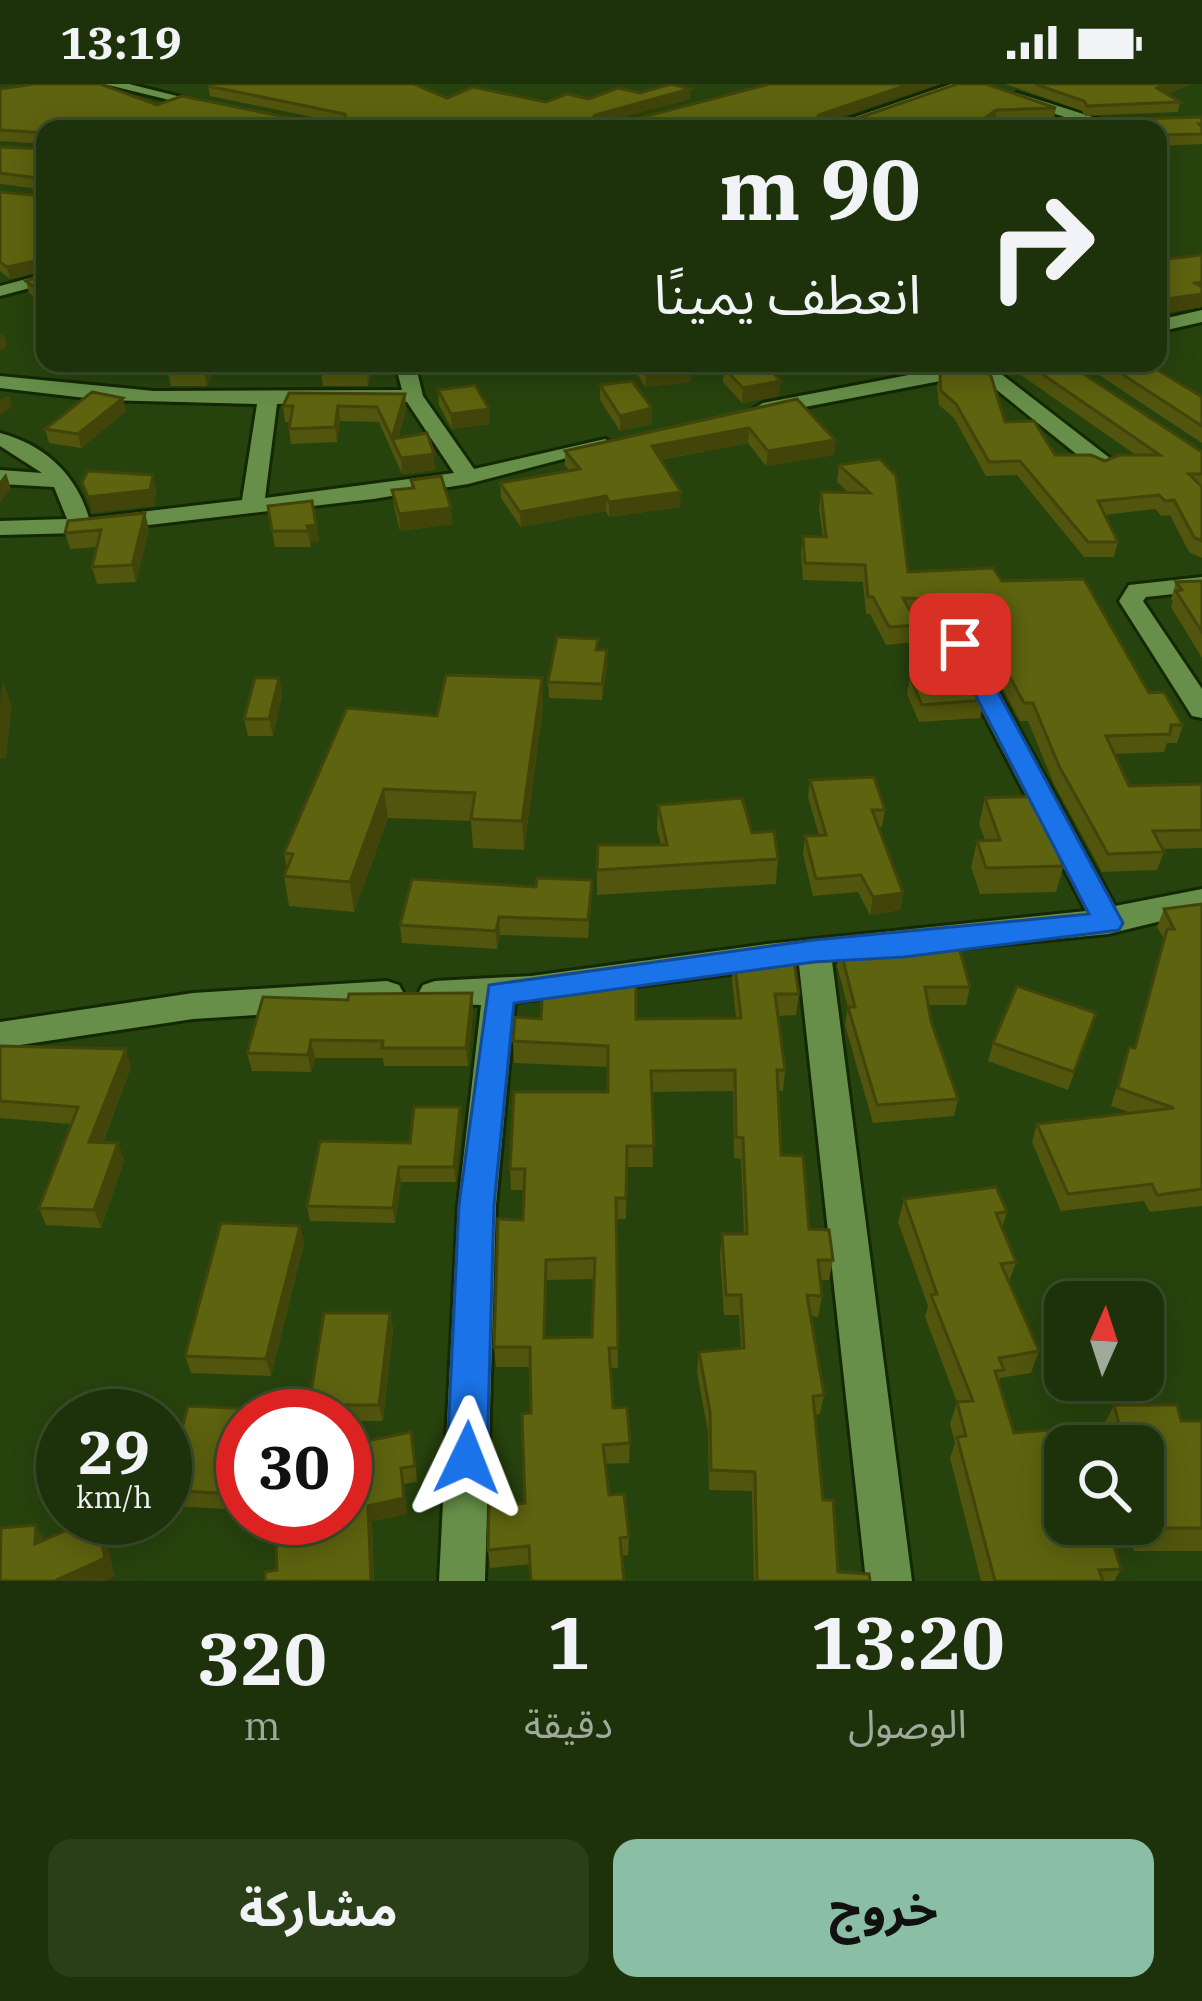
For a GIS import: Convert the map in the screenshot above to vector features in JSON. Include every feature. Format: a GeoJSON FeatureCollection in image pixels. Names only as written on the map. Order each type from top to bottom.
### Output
{"type":"FeatureCollection","features":[{"type":"Feature","properties":{"kind":"street"},"geometry":{"type":"LineString","coordinates":[[111,84],[237,111]]}},
{"type":"Feature","properties":{"kind":"street"},"geometry":{"type":"LineString","coordinates":[[854,120],[964,84]]}},
{"type":"Feature","properties":{"kind":"street"},"geometry":{"type":"LineString","coordinates":[[996,90],[1088,120]]}},
{"type":"Feature","properties":{"kind":"street"},"geometry":{"type":"LineString","coordinates":[[2,289],[36,281]]}},
{"type":"Feature","properties":{"kind":"street"},"geometry":{"type":"LineString","coordinates":[[1167,324],[1202,316]]}},
{"type":"Feature","properties":{"kind":"street"},"geometry":{"type":"LineString","coordinates":[[407,372],[413,396],[468,477]]}},
{"type":"Feature","properties":{"kind":"street"},"geometry":{"type":"LineString","coordinates":[[733,416],[961,372]]}},
{"type":"Feature","properties":{"kind":"street"},"geometry":{"type":"LineString","coordinates":[[999,372],[1103,464]]}},
{"type":"Feature","properties":{"kind":"street"},"geometry":{"type":"LineString","coordinates":[[0,382],[103,396],[413,396]]}},
{"type":"Feature","properties":{"kind":"street"},"geometry":{"type":"LineString","coordinates":[[253,506],[268,396]]}},
{"type":"Feature","properties":{"kind":"street"},"geometry":{"type":"LineString","coordinates":[[0,439],[26,449],[64,481],[76,504],[80,526]]}},
{"type":"Feature","properties":{"kind":"street"},"geometry":{"type":"LineString","coordinates":[[0,528],[80,526],[468,477],[622,441]]}},
{"type":"Feature","properties":{"kind":"street"},"geometry":{"type":"LineString","coordinates":[[0,477],[64,481]]}},
{"type":"Feature","properties":{"kind":"street"},"geometry":{"type":"LineString","coordinates":[[0,550],[51,527]]}},
{"type":"Feature","properties":{"kind":"street"},"geometry":{"type":"LineString","coordinates":[[1202,584],[1138,590],[1132,601],[1202,710]]}},
{"type":"Feature","properties":{"kind":"street"},"geometry":{"type":"LineString","coordinates":[[960,644],[1108,923]]}},
{"type":"Feature","properties":{"kind":"street"},"geometry":{"type":"LineString","coordinates":[[0,1036],[160,1006],[280,995],[500,993],[814,951],[1108,923],[1202,900]]}},
{"type":"Feature","properties":{"kind":"street"},"geometry":{"type":"LineString","coordinates":[[814,951],[889,1581]]}},
{"type":"Feature","properties":{"kind":"street"},"geometry":{"type":"LineString","coordinates":[[462,1581],[477,1205],[500,993]]}},
{"type":"Feature","properties":{"kind":"building"},"geometry":{"type":"Polygon","coordinates":[[[100,84],[157,105],[182,96],[300,120],[36,120],[36,132],[0,130],[0,89],[100,84]]]}},
{"type":"Feature","properties":{"kind":"building"},"geometry":{"type":"Polygon","coordinates":[[[414,84],[447,98],[473,87],[546,102],[567,94],[589,99],[618,88],[640,93],[671,84],[690,89],[592,119],[599,120],[346,120],[345,114],[208,86],[414,84]]]}},
{"type":"Feature","properties":{"kind":"building"},"geometry":{"type":"Polygon","coordinates":[[[770,84],[910,84],[816,120],[632,120],[770,84]]]}},
{"type":"Feature","properties":{"kind":"building"},"geometry":{"type":"Polygon","coordinates":[[[957,84],[986,84],[1056,108],[996,110],[985,118],[853,120],[957,84]]]}},
{"type":"Feature","properties":{"kind":"building"},"geometry":{"type":"Polygon","coordinates":[[[1035,84],[1168,84],[1157,88],[1180,102],[1087,106],[1035,84]]]}},
{"type":"Feature","properties":{"kind":"building"},"geometry":{"type":"Polygon","coordinates":[[[1202,117],[1202,134],[1167,135],[1167,120],[1096,120],[1202,117]]]}},
{"type":"Feature","properties":{"kind":"building"},"geometry":{"type":"Polygon","coordinates":[[[0,147],[36,149],[36,178],[0,173],[0,147]]]}},
{"type":"Feature","properties":{"kind":"building"},"geometry":{"type":"Polygon","coordinates":[[[0,192],[36,195],[36,261],[7,267],[0,262],[0,192]]]}},
{"type":"Feature","properties":{"kind":"building"},"geometry":{"type":"Polygon","coordinates":[[[1202,255],[1202,282],[1195,283],[1202,287],[1202,294],[1167,299],[1167,259],[1202,255]]]}},
{"type":"Feature","properties":{"kind":"building"},"geometry":{"type":"Polygon","coordinates":[[[728,372],[772,372],[781,381],[743,388],[728,372]]]}},
{"type":"Feature","properties":{"kind":"building"},"geometry":{"type":"Polygon","coordinates":[[[986,372],[1005,422],[1034,421],[1055,455],[1091,455],[1105,461],[1119,455],[1160,455],[1039,372],[1081,372],[1202,452],[1202,474],[1189,474],[1202,487],[1202,541],[1194,537],[1174,500],[1165,501],[1159,495],[1098,501],[1118,542],[1088,542],[1020,461],[989,462],[956,404],[941,391],[940,373],[986,372]]]}},
{"type":"Feature","properties":{"kind":"building"},"geometry":{"type":"Polygon","coordinates":[[[1119,372],[1161,372],[1202,397],[1202,426],[1119,372]]]}},
{"type":"Feature","properties":{"kind":"building"},"geometry":{"type":"Polygon","coordinates":[[[632,381],[652,408],[620,416],[600,385],[632,381]]]}},
{"type":"Feature","properties":{"kind":"building"},"geometry":{"type":"Polygon","coordinates":[[[475,385],[489,409],[451,414],[438,390],[475,385]]]}},
{"type":"Feature","properties":{"kind":"building"},"geometry":{"type":"Polygon","coordinates":[[[92,392],[123,398],[78,434],[45,429],[92,392]]]}},
{"type":"Feature","properties":{"kind":"building"},"geometry":{"type":"Polygon","coordinates":[[[289,393],[405,394],[392,438],[377,407],[338,406],[335,427],[289,429],[293,406],[283,406],[289,393]]]}},
{"type":"Feature","properties":{"kind":"building"},"geometry":{"type":"Polygon","coordinates":[[[797,399],[835,440],[768,451],[749,428],[652,446],[681,492],[609,502],[606,496],[520,512],[500,483],[580,469],[565,451],[797,399]]]}},
{"type":"Feature","properties":{"kind":"building"},"geometry":{"type":"Polygon","coordinates":[[[427,433],[434,454],[401,458],[392,439],[427,433]]]}},
{"type":"Feature","properties":{"kind":"building"},"geometry":{"type":"Polygon","coordinates":[[[880,459],[896,476],[908,572],[993,568],[1002,581],[1084,579],[1149,693],[1164,692],[1183,725],[1171,725],[1170,734],[1106,736],[1129,786],[1202,784],[1202,830],[1153,831],[1164,852],[1108,854],[1059,766],[1033,703],[1024,703],[1006,670],[975,601],[903,598],[918,625],[889,627],[873,597],[868,597],[865,565],[805,563],[803,536],[826,537],[821,492],[870,493],[839,465],[880,459]]]}},
{"type":"Feature","properties":{"kind":"building"},"geometry":{"type":"Polygon","coordinates":[[[88,471],[153,475],[150,490],[88,497],[82,482],[88,471]]]}},
{"type":"Feature","properties":{"kind":"building"},"geometry":{"type":"Polygon","coordinates":[[[441,476],[451,508],[399,514],[392,490],[414,488],[411,480],[441,476]]]}},
{"type":"Feature","properties":{"kind":"building"},"geometry":{"type":"Polygon","coordinates":[[[312,501],[316,525],[307,526],[309,531],[272,531],[268,506],[312,501]]]}},
{"type":"Feature","properties":{"kind":"building"},"geometry":{"type":"Polygon","coordinates":[[[145,513],[132,565],[92,567],[101,530],[65,533],[68,521],[145,513]]]}},
{"type":"Feature","properties":{"kind":"building"},"geometry":{"type":"Polygon","coordinates":[[[1202,581],[1202,632],[1176,591],[1182,590],[1176,582],[1202,581]]]}},
{"type":"Feature","properties":{"kind":"building"},"geometry":{"type":"Polygon","coordinates":[[[557,637],[598,639],[596,650],[607,650],[602,684],[548,682],[557,637]]]}},
{"type":"Feature","properties":{"kind":"building"},"geometry":{"type":"Polygon","coordinates":[[[969,673],[984,700],[922,705],[910,677],[969,673]]]}},
{"type":"Feature","properties":{"kind":"building"},"geometry":{"type":"Polygon","coordinates":[[[446,675],[542,678],[522,821],[471,819],[475,793],[384,789],[350,882],[284,876],[293,854],[284,853],[347,708],[437,716],[446,675]]]}},
{"type":"Feature","properties":{"kind":"building"},"geometry":{"type":"Polygon","coordinates":[[[255,678],[279,678],[269,719],[244,719],[255,678]]]}},
{"type":"Feature","properties":{"kind":"building"},"geometry":{"type":"Polygon","coordinates":[[[874,777],[885,810],[872,810],[903,893],[873,897],[861,875],[816,879],[805,836],[826,835],[810,780],[874,777]]]}},
{"type":"Feature","properties":{"kind":"building"},"geometry":{"type":"Polygon","coordinates":[[[1041,796],[1069,848],[1056,849],[1063,866],[986,868],[977,841],[1000,840],[985,798],[1041,796]]]}},
{"type":"Feature","properties":{"kind":"building"},"geometry":{"type":"Polygon","coordinates":[[[742,798],[752,833],[774,831],[778,859],[597,870],[598,845],[667,845],[658,805],[742,798]]]}},
{"type":"Feature","properties":{"kind":"building"},"geometry":{"type":"Polygon","coordinates":[[[537,878],[592,880],[588,920],[499,917],[496,931],[400,925],[412,879],[536,887],[537,878]]]}},
{"type":"Feature","properties":{"kind":"building"},"geometry":{"type":"Polygon","coordinates":[[[1202,904],[1202,1189],[1157,1195],[1152,1184],[1068,1194],[1037,1124],[1174,1108],[1118,1088],[1129,1047],[1135,1048],[1167,929],[1174,929],[1164,909],[1202,904]]]}},
{"type":"Feature","properties":{"kind":"building"},"geometry":{"type":"Polygon","coordinates":[[[957,940],[970,987],[925,987],[931,1021],[958,1099],[877,1105],[848,1007],[855,1007],[840,948],[957,940]]]}},
{"type":"Feature","properties":{"kind":"building"},"geometry":{"type":"Polygon","coordinates":[[[792,950],[799,994],[775,994],[785,1070],[777,1070],[781,1155],[803,1156],[809,1229],[829,1230],[833,1260],[818,1260],[822,1296],[807,1295],[824,1395],[813,1396],[823,1500],[833,1500],[838,1572],[869,1574],[870,1581],[757,1581],[755,1472],[711,1470],[710,1412],[699,1352],[744,1348],[741,1295],[726,1295],[722,1234],[747,1234],[743,1138],[736,1137],[735,1070],[651,1071],[654,1146],[627,1146],[626,1198],[616,1198],[618,1348],[609,1348],[613,1408],[627,1407],[630,1443],[603,1445],[609,1495],[624,1494],[629,1537],[620,1538],[624,1581],[531,1581],[529,1546],[488,1550],[489,1506],[525,1503],[522,1414],[531,1413],[530,1347],[494,1347],[498,1219],[523,1220],[525,1169],[510,1169],[514,1092],[608,1092],[608,1046],[513,1041],[515,1017],[541,1019],[543,986],[636,986],[636,1019],[741,1018],[734,957],[792,950]],[[595,1258],[546,1260],[544,1338],[592,1337],[595,1258]]]}},
{"type":"Feature","properties":{"kind":"building"},"geometry":{"type":"Polygon","coordinates":[[[1017,986],[1096,1013],[1074,1072],[993,1043],[1017,986]]]}},
{"type":"Feature","properties":{"kind":"building"},"geometry":{"type":"Polygon","coordinates":[[[472,993],[466,1048],[382,1048],[383,1041],[311,1040],[308,1055],[247,1053],[263,997],[348,1000],[349,994],[472,993]]]}},
{"type":"Feature","properties":{"kind":"building"},"geometry":{"type":"Polygon","coordinates":[[[0,1046],[126,1049],[89,1142],[118,1143],[94,1210],[39,1208],[78,1107],[0,1101],[0,1046]]]}},
{"type":"Feature","properties":{"kind":"building"},"geometry":{"type":"Polygon","coordinates":[[[414,1107],[460,1107],[454,1167],[399,1167],[393,1208],[307,1206],[320,1141],[410,1143],[414,1107]]]}},
{"type":"Feature","properties":{"kind":"building"},"geometry":{"type":"Polygon","coordinates":[[[996,1187],[1007,1212],[996,1213],[1016,1262],[1001,1264],[1039,1351],[999,1358],[1004,1370],[995,1371],[1014,1433],[1044,1430],[1044,1545],[1113,1545],[1121,1569],[1099,1570],[1103,1581],[995,1581],[957,1437],[966,1436],[957,1402],[973,1401],[931,1295],[937,1294],[904,1199],[996,1187]]]}},
{"type":"Feature","properties":{"kind":"building"},"geometry":{"type":"Polygon","coordinates":[[[221,1223],[300,1226],[266,1359],[185,1356],[221,1223]]]}},
{"type":"Feature","properties":{"kind":"building"},"geometry":{"type":"Polygon","coordinates":[[[324,1313],[390,1313],[379,1405],[372,1405],[372,1389],[312,1389],[324,1313]]]}},
{"type":"Feature","properties":{"kind":"building"},"geometry":{"type":"Polygon","coordinates":[[[1114,1405],[1177,1405],[1181,1421],[1202,1421],[1202,1528],[1164,1528],[1164,1425],[1119,1425],[1114,1405]]]}},
{"type":"Feature","properties":{"kind":"building"},"geometry":{"type":"Polygon","coordinates":[[[192,1406],[216,1407],[216,1493],[192,1492],[192,1406]]]}},
{"type":"Feature","properties":{"kind":"building"},"geometry":{"type":"Polygon","coordinates":[[[411,1432],[415,1466],[401,1468],[404,1498],[372,1505],[372,1440],[411,1432]]]}},
{"type":"Feature","properties":{"kind":"building"},"geometry":{"type":"Polygon","coordinates":[[[36,1525],[35,1544],[102,1545],[105,1558],[54,1581],[0,1581],[1,1528],[36,1525]]]}},
{"type":"Feature","properties":{"kind":"building"},"geometry":{"type":"Polygon","coordinates":[[[276,1545],[370,1545],[371,1581],[265,1581],[265,1572],[277,1570],[276,1545]]]}},
{"type":"Feature","properties":{"kind":"route"},"geometry":{"type":"LineString","coordinates":[[467,1458],[477,1205],[500,993],[814,951],[1108,923],[960,644]]}}]}
